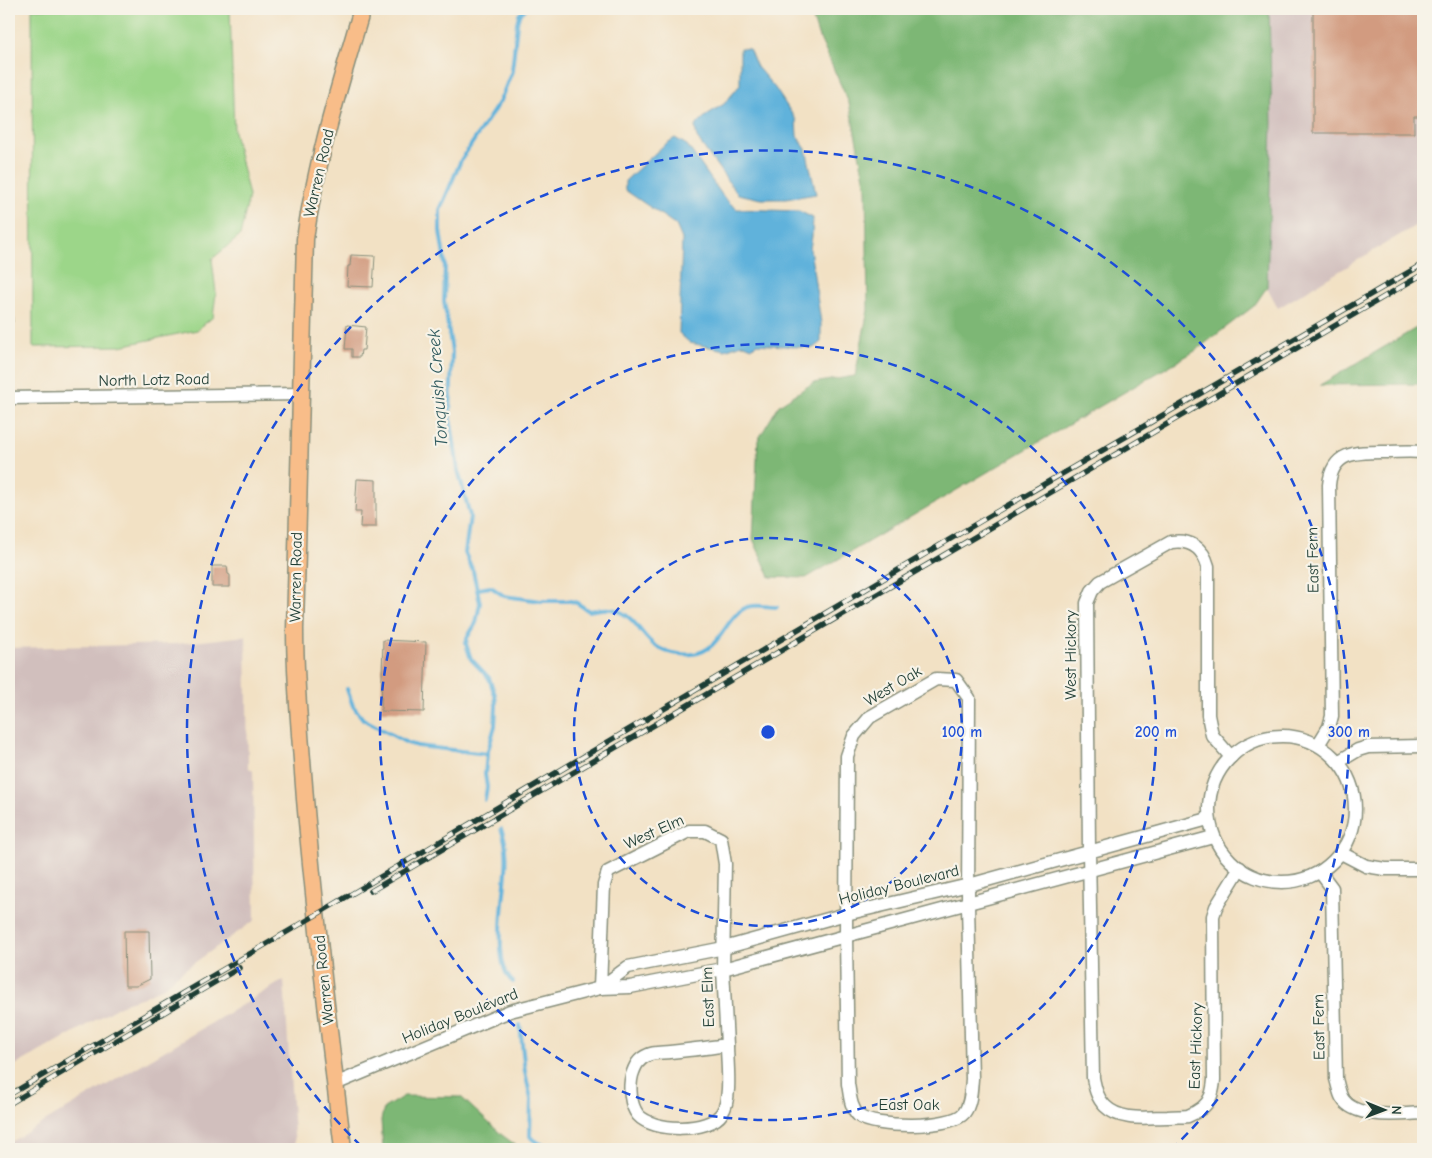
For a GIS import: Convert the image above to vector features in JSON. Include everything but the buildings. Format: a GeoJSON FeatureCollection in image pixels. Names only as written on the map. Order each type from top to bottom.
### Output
{"type":"FeatureCollection","features":[{"type":"Feature","properties":{"kind":"main road","name":"Warren Road"},"geometry":{"type":"LineString","coordinates":[[343,1149],[313,887],[295,664],[305,239],[310,203],[322,150],[362,9]]}},
{"type":"Feature","properties":{"kind":"street","name":"North Lotz Road"},"geometry":{"type":"LineString","coordinates":[[9,398],[300,394]]}},
{"type":"Feature","properties":{"kind":"street","name":"East Fern"},"geometry":{"type":"LineString","coordinates":[[1318,745],[1329,727],[1332,716],[1329,478],[1341,459],[1358,452],[1423,452]]}},
{"type":"Feature","properties":{"kind":"street","name":"West Hickory"},"geometry":{"type":"LineString","coordinates":[[1089,851],[1088,603],[1092,591],[1100,582],[1171,542],[1178,541],[1191,544],[1199,549],[1205,556],[1208,566],[1208,715],[1212,736],[1231,757]]}},
{"type":"Feature","properties":{"kind":"street","name":"West Oak"},"geometry":{"type":"LineString","coordinates":[[846,914],[847,756],[854,736],[870,717],[936,679],[956,680],[969,698],[969,885]]}},
{"type":"Feature","properties":{"kind":"street"},"geometry":{"type":"LineString","coordinates":[[1269,737],[1296,738],[1318,745],[1329,751],[1338,762],[1349,782],[1355,805],[1351,830],[1341,853],[1320,872],[1301,878],[1279,880],[1258,877],[1240,868],[1220,848],[1208,819],[1211,792],[1219,772],[1231,757],[1247,744],[1269,737]]}},
{"type":"Feature","properties":{"kind":"street"},"geometry":{"type":"LineString","coordinates":[[1338,762],[1358,750],[1368,747],[1423,746]]}},
{"type":"Feature","properties":{"kind":"street","name":"Holiday Boulevard"},"geometry":{"type":"LineString","coordinates":[[600,988],[628,968],[724,948],[846,914],[969,885],[1208,819]]}},
{"type":"Feature","properties":{"kind":"street","name":"West Elm"},"geometry":{"type":"LineString","coordinates":[[600,988],[604,885],[608,872],[689,831],[705,831],[720,839],[726,864],[724,948]]}},
{"type":"Feature","properties":{"kind":"street","name":"Holiday Boulevard"},"geometry":{"type":"LineString","coordinates":[[335,1084],[510,1011],[600,988],[630,986],[723,969],[1214,837]]}},
{"type":"Feature","properties":{"kind":"street","name":"East Hickory"},"geometry":{"type":"LineString","coordinates":[[1089,851],[1092,1078],[1095,1090],[1106,1107],[1118,1114],[1133,1118],[1188,1116],[1202,1108],[1209,1101],[1213,1091],[1214,1080],[1213,916],[1216,907],[1240,868]]}},
{"type":"Feature","properties":{"kind":"street"},"geometry":{"type":"LineString","coordinates":[[1341,853],[1366,866],[1385,869],[1423,869]]}},
{"type":"Feature","properties":{"kind":"street","name":"East Fern"},"geometry":{"type":"LineString","coordinates":[[1320,872],[1332,888],[1336,1079],[1342,1098],[1353,1108],[1363,1112],[1423,1113]]}},
{"type":"Feature","properties":{"kind":"street","name":"East Oak"},"geometry":{"type":"LineString","coordinates":[[846,914],[848,1084],[851,1103],[858,1116],[870,1121],[912,1125],[943,1123],[954,1120],[964,1113],[972,1079],[969,885]]}},
{"type":"Feature","properties":{"kind":"street","name":"East Elm"},"geometry":{"type":"LineString","coordinates":[[724,948],[723,969],[727,1045],[727,1096],[722,1113],[712,1123],[696,1127],[665,1128],[647,1121],[638,1115],[632,1100],[630,1082],[636,1064],[648,1054],[727,1045]]}},
{"type":"Feature","properties":{"kind":"shaded area"},"geometry":{"type":"Polygon","coordinates":[[[1269,9],[1423,9],[1423,221],[1278,308],[1267,287],[1272,124],[1269,9]]]}},
{"type":"Feature","properties":{"kind":"shaded area"},"geometry":{"type":"Polygon","coordinates":[[[246,636],[248,767],[253,771],[255,920],[177,975],[165,986],[144,997],[127,1002],[9,1069],[9,648],[176,644],[246,636]]]}},
{"type":"Feature","properties":{"kind":"shaded area"},"geometry":{"type":"Polygon","coordinates":[[[284,980],[295,1149],[9,1149],[9,1143],[284,980]]]}},
{"type":"Feature","properties":{"kind":"green space"},"geometry":{"type":"Polygon","coordinates":[[[32,9],[230,9],[234,132],[249,196],[240,236],[212,259],[216,293],[213,317],[197,330],[120,346],[33,347],[32,9]]]}},
{"type":"Feature","properties":{"kind":"green space"},"geometry":{"type":"Polygon","coordinates":[[[810,9],[1269,9],[1272,123],[1267,287],[1254,306],[1195,351],[806,578],[770,577],[753,539],[758,440],[779,405],[813,383],[855,376],[868,310],[866,188],[849,103],[817,32],[810,9]]]}},
{"type":"Feature","properties":{"kind":"green space"},"geometry":{"type":"Polygon","coordinates":[[[1423,324],[1423,384],[1320,385],[1423,324]]]}},
{"type":"Feature","properties":{"kind":"green space"},"geometry":{"type":"Polygon","coordinates":[[[404,1096],[461,1097],[502,1135],[521,1149],[383,1149],[381,1120],[384,1108],[404,1096]]]}},
{"type":"Feature","properties":{"kind":"water"},"geometry":{"type":"Polygon","coordinates":[[[740,48],[749,49],[757,67],[775,88],[796,120],[797,136],[806,149],[816,194],[786,199],[761,199],[738,194],[697,138],[695,126],[708,114],[724,104],[740,85],[740,48]]]}},
{"type":"Feature","properties":{"kind":"water"},"geometry":{"type":"Polygon","coordinates":[[[675,138],[687,145],[725,199],[737,209],[799,211],[813,218],[810,249],[821,323],[821,342],[813,348],[756,344],[752,348],[742,344],[725,350],[690,343],[679,333],[682,239],[676,225],[625,190],[625,181],[664,145],[675,138]]]}},
{"type":"Feature","properties":{"kind":"waterway","name":"Tonquish Creek"},"geometry":{"type":"LineString","coordinates":[[485,800],[487,754],[495,726],[496,706],[495,695],[489,678],[471,659],[466,644],[467,638],[476,623],[480,603],[473,571],[465,553],[470,516],[458,470],[450,416],[452,352],[444,301],[445,264],[440,231],[440,210],[461,160],[500,101],[512,71],[519,15],[525,9]]}},
{"type":"Feature","properties":{"kind":"waterway"},"geometry":{"type":"LineString","coordinates":[[478,589],[491,587],[504,596],[541,601],[571,601],[589,611],[612,609],[632,620],[649,641],[657,647],[679,654],[693,654],[713,644],[731,620],[747,607],[777,607]]}},
{"type":"Feature","properties":{"kind":"waterway"},"geometry":{"type":"LineString","coordinates":[[347,689],[353,706],[363,719],[407,743],[487,754]]}},
{"type":"Feature","properties":{"kind":"waterway","name":"Tonquish Creek"},"geometry":{"type":"LineString","coordinates":[[501,829],[506,861],[501,930],[502,961],[506,973],[513,982]]}},
{"type":"Feature","properties":{"kind":"waterway","name":"Tonquish Creek"},"geometry":{"type":"LineString","coordinates":[[520,1025],[525,1072],[531,1099],[530,1136],[548,1149]]}},
{"type":"Feature","properties":{"kind":"railway"},"geometry":{"type":"LineString","coordinates":[[9,1095],[991,515],[1423,264]]}},
{"type":"Feature","properties":{"kind":"railway"},"geometry":{"type":"LineString","coordinates":[[371,891],[1423,274]]}},
{"type":"Feature","properties":{"kind":"railway"},"geometry":{"type":"LineString","coordinates":[[9,1104],[239,968]]}}]}
